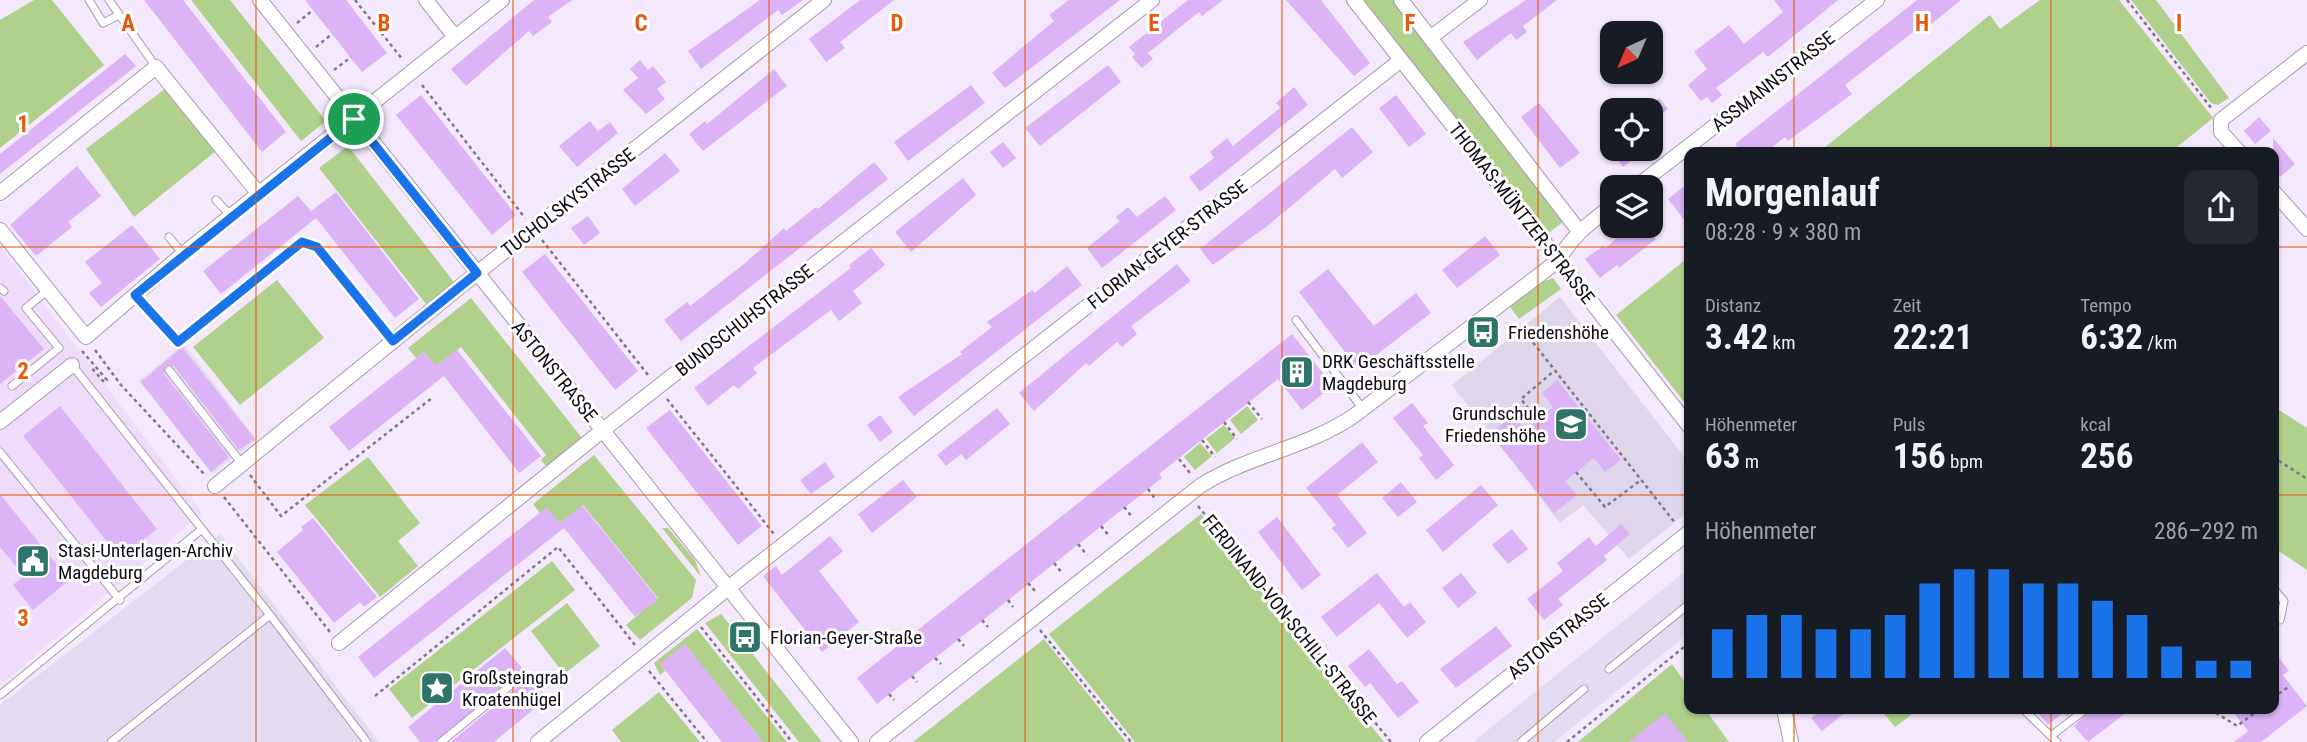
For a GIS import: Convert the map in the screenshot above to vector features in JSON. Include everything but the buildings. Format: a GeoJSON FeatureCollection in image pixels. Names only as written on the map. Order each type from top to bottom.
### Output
{"type":"FeatureCollection","features":[{"type":"Feature","properties":{"kind":"street","name":"ASTONSTRASSE"},"geometry":{"type":"LineString","coordinates":[[260,0],[851,742]]}},
{"type":"Feature","properties":{"kind":"street"},"geometry":{"type":"LineString","coordinates":[[426,0],[455,37]]}},
{"type":"Feature","properties":{"kind":"street"},"geometry":{"type":"LineString","coordinates":[[0,230],[86,337],[183,254],[502,0]]}},
{"type":"Feature","properties":{"kind":"street","name":"TUCHOLSKYSTRASSE"},"geometry":{"type":"LineString","coordinates":[[215,486],[477,273],[824,0]]}},
{"type":"Feature","properties":{"kind":"street","name":"BUNDSCHUHSTRASSE"},"geometry":{"type":"LineString","coordinates":[[339,643],[603,430],[1152,0]]}},
{"type":"Feature","properties":{"kind":"street","name":"THOMAS-MÜNTZER-STRASSE"},"geometry":{"type":"LineString","coordinates":[[1354,0],[1684,420]]}},
{"type":"Feature","properties":{"kind":"street","name":"THOMAS-MÜNTZER-STRASSE"},"geometry":{"type":"LineString","coordinates":[[1401,0],[1579,231]]}},
{"type":"Feature","properties":{"kind":"street"},"geometry":{"type":"LineString","coordinates":[[1430,38],[1480,0]]}},
{"type":"Feature","properties":{"kind":"street","name":"ASSMANNSTRASSE"},"geometry":{"type":"LineString","coordinates":[[1688,147],[1877,0]]}},
{"type":"Feature","properties":{"kind":"street"},"geometry":{"type":"LineString","coordinates":[[2236,147],[2221,126],[2307,53]]}},
{"type":"Feature","properties":{"kind":"street","name":"FLORIAN-GEYER-STRASSE"},"geometry":{"type":"LineString","coordinates":[[538,742],[728,588],[1401,60]]}},
{"type":"Feature","properties":{"kind":"street"},"geometry":{"type":"LineString","coordinates":[[0,193],[156,67],[259,194]]}},
{"type":"Feature","properties":{"kind":"street","name":"ASSMANNSTRASSE"},"geometry":{"type":"LineString","coordinates":[[1651,175],[1684,150]]}},
{"type":"Feature","properties":{"kind":"street"},"geometry":{"type":"LineString","coordinates":[[2279,198],[2307,229]]}},
{"type":"Feature","properties":{"kind":"street"},"geometry":{"type":"LineString","coordinates":[[1579,231],[1600,215]]}},
{"type":"Feature","properties":{"kind":"street","name":"FERDINAND-VON-SCHILL-STRASSE"},"geometry":{"type":"LineString","coordinates":[[877,742],[1189,495],[1227,471],[1320,436],[1363,409],[1559,260],[1567,243],[1579,231]]}},
{"type":"Feature","properties":{"kind":"street"},"geometry":{"type":"LineString","coordinates":[[0,422],[72,365]]}},
{"type":"Feature","properties":{"kind":"street","name":"ASTONSTRASSE"},"geometry":{"type":"LineString","coordinates":[[1428,742],[1684,536]]}},
{"type":"Feature","properties":{"kind":"street"},"geometry":{"type":"LineString","coordinates":[[1785,714],[1791,742]]}},
{"type":"Feature","properties":{"kind":"lane"},"geometry":{"type":"LineString","coordinates":[[89,0],[103,23],[118,15]]}},
{"type":"Feature","properties":{"kind":"lane"},"geometry":{"type":"LineString","coordinates":[[109,0],[156,67]]}},
{"type":"Feature","properties":{"kind":"lane"},"geometry":{"type":"LineString","coordinates":[[216,200],[231,216]]}},
{"type":"Feature","properties":{"kind":"lane"},"geometry":{"type":"LineString","coordinates":[[169,237],[183,254]]}},
{"type":"Feature","properties":{"kind":"lane"},"geometry":{"type":"LineString","coordinates":[[317,247],[393,341]]}},
{"type":"Feature","properties":{"kind":"lane"},"geometry":{"type":"LineString","coordinates":[[12,386],[59,348],[26,308],[48,290]]}},
{"type":"Feature","properties":{"kind":"lane"},"geometry":{"type":"LineString","coordinates":[[1296,320],[1363,409]]}},
{"type":"Feature","properties":{"kind":"lane"},"geometry":{"type":"LineString","coordinates":[[72,365],[367,742]]}},
{"type":"Feature","properties":{"kind":"lane"},"geometry":{"type":"LineString","coordinates":[[169,370],[242,464]]}},
{"type":"Feature","properties":{"kind":"lane"},"geometry":{"type":"LineString","coordinates":[[0,452],[120,600]]}},
{"type":"Feature","properties":{"kind":"lane"},"geometry":{"type":"LineString","coordinates":[[0,695],[120,600],[202,529]]}},
{"type":"Feature","properties":{"kind":"lane"},"geometry":{"type":"LineString","coordinates":[[2279,595],[2284,601],[2280,620]]}},
{"type":"Feature","properties":{"kind":"lane"},"geometry":{"type":"LineString","coordinates":[[1609,669],[1684,608]]}},
{"type":"Feature","properties":{"kind":"lane"},"geometry":{"type":"LineString","coordinates":[[111,742],[270,615]]}},
{"type":"Feature","properties":{"kind":"lane"},"geometry":{"type":"LineString","coordinates":[[441,742],[523,675]]}},
{"type":"Feature","properties":{"kind":"lane"},"geometry":{"type":"LineString","coordinates":[[1521,742],[1584,689]]}},
{"type":"Feature","properties":{"kind":"lane"},"geometry":{"type":"LineString","coordinates":[[2028,714],[2054,739],[2082,714]]}},
{"type":"Feature","properties":{"kind":"path"},"geometry":{"type":"LineString","coordinates":[[355,0],[393,48]]}},
{"type":"Feature","properties":{"kind":"path"},"geometry":{"type":"LineString","coordinates":[[2127,0],[2221,126]]}},
{"type":"Feature","properties":{"kind":"path"},"geometry":{"type":"LineString","coordinates":[[296,24],[313,10]]}},
{"type":"Feature","properties":{"kind":"path"},"geometry":{"type":"LineString","coordinates":[[315,48],[332,34]]}},
{"type":"Feature","properties":{"kind":"path"},"geometry":{"type":"LineString","coordinates":[[333,71],[351,57]]}},
{"type":"Feature","properties":{"kind":"path"},"geometry":{"type":"LineString","coordinates":[[426,91],[521,212]]}},
{"type":"Feature","properties":{"kind":"path"},"geometry":{"type":"LineString","coordinates":[[135,295],[178,342],[302,242],[317,247]]}},
{"type":"Feature","properties":{"kind":"path"},"geometry":{"type":"LineString","coordinates":[[550,250],[643,369]]}},
{"type":"Feature","properties":{"kind":"path"},"geometry":{"type":"LineString","coordinates":[[1520,326],[1675,522]]}},
{"type":"Feature","properties":{"kind":"path"},"geometry":{"type":"LineString","coordinates":[[72,365],[82,357],[104,382],[107,380],[82,351]]}},
{"type":"Feature","properties":{"kind":"path"},"geometry":{"type":"LineString","coordinates":[[1537,420],[1521,399],[1555,371]]}},
{"type":"Feature","properties":{"kind":"path"},"geometry":{"type":"LineString","coordinates":[[242,464],[281,516],[432,398]]}},
{"type":"Feature","properties":{"kind":"path"},"geometry":{"type":"LineString","coordinates":[[1248,402],[1262,419]]}},
{"type":"Feature","properties":{"kind":"path"},"geometry":{"type":"LineString","coordinates":[[673,407],[765,523]]}},
{"type":"Feature","properties":{"kind":"path"},"geometry":{"type":"LineString","coordinates":[[1224,422],[1237,439]]}},
{"type":"Feature","properties":{"kind":"path"},"geometry":{"type":"LineString","coordinates":[[1202,440],[1215,457]]}},
{"type":"Feature","properties":{"kind":"path"},"geometry":{"type":"LineString","coordinates":[[1179,458],[1192,475]]}},
{"type":"Feature","properties":{"kind":"path"},"geometry":{"type":"LineString","coordinates":[[2279,461],[2307,479]]}},
{"type":"Feature","properties":{"kind":"path"},"geometry":{"type":"LineString","coordinates":[[1576,472],[1605,508],[1641,479]]}},
{"type":"Feature","properties":{"kind":"path"},"geometry":{"type":"LineString","coordinates":[[1148,489],[1158,502]]}},
{"type":"Feature","properties":{"kind":"path","name":"FERDINAND-VON-SCHILL-STRASSE"},"geometry":{"type":"LineString","coordinates":[[1189,495],[1391,742]]}},
{"type":"Feature","properties":{"kind":"path"},"geometry":{"type":"LineString","coordinates":[[1124,507],[1135,520]]}},
{"type":"Feature","properties":{"kind":"path"},"geometry":{"type":"LineString","coordinates":[[1101,526],[1112,539]]}},
{"type":"Feature","properties":{"kind":"path"},"geometry":{"type":"LineString","coordinates":[[1077,544],[1089,558]]}},
{"type":"Feature","properties":{"kind":"path"},"geometry":{"type":"LineString","coordinates":[[375,696],[558,547],[707,742]]}},
{"type":"Feature","properties":{"kind":"path"},"geometry":{"type":"LineString","coordinates":[[1054,563],[1066,576]]}},
{"type":"Feature","properties":{"kind":"path"},"geometry":{"type":"LineString","coordinates":[[1028,583],[1035,591]]}},
{"type":"Feature","properties":{"kind":"path"},"geometry":{"type":"LineString","coordinates":[[1008,600],[1013,607]]}},
{"type":"Feature","properties":{"kind":"path"},"geometry":{"type":"LineString","coordinates":[[693,617],[793,742]]}},
{"type":"Feature","properties":{"kind":"path"},"geometry":{"type":"LineString","coordinates":[[982,620],[988,627]]}},
{"type":"Feature","properties":{"kind":"path"},"geometry":{"type":"LineString","coordinates":[[1031,620],[1130,742]]}},
{"type":"Feature","properties":{"kind":"path"},"geometry":{"type":"LineString","coordinates":[[958,639],[964,646]]}},
{"type":"Feature","properties":{"kind":"path"},"geometry":{"type":"LineString","coordinates":[[1567,742],[1684,647]]}},
{"type":"Feature","properties":{"kind":"path"},"geometry":{"type":"LineString","coordinates":[[935,657],[941,664]]}},
{"type":"Feature","properties":{"kind":"path"},"geometry":{"type":"LineString","coordinates":[[912,676],[917,682]]}},
{"type":"Feature","properties":{"kind":"path"},"geometry":{"type":"LineString","coordinates":[[2279,694],[2288,687]]}},
{"type":"Feature","properties":{"kind":"path"},"geometry":{"type":"LineString","coordinates":[[889,694],[894,700]]}},
{"type":"Feature","properties":{"kind":"path"},"geometry":{"type":"LineString","coordinates":[[2218,714],[2237,726],[2253,714]]}},
{"type":"Feature","properties":{"kind":"shaded area"},"geometry":{"type":"Polygon","coordinates":[[[0,246],[202,513],[0,686],[0,246]]]}},
{"type":"Feature","properties":{"kind":"shaded area","name":"Grundschule Friedenshöhe"},"geometry":{"type":"Polygon","coordinates":[[[1560,297],[1684,457],[1684,515],[1629,559],[1583,505],[1560,523],[1452,385],[1560,297]]]}},
{"type":"Feature","properties":{"kind":"shaded area"},"geometry":{"type":"Polygon","coordinates":[[[184,344],[257,440],[212,474],[139,381],[184,344]]]}},
{"type":"Feature","properties":{"kind":"shaded area"},"geometry":{"type":"Polygon","coordinates":[[[220,534],[379,742],[0,742],[0,705],[220,534]]]}},
{"type":"Feature","properties":{"kind":"shaded area"},"geometry":{"type":"Polygon","coordinates":[[[1684,572],[1684,637],[1554,742],[1473,742],[1684,572]]]}},
{"type":"Feature","properties":{"kind":"green space"},"geometry":{"type":"Polygon","coordinates":[[[34,0],[52,0],[104,65],[0,148],[0,20],[34,0]]]}},
{"type":"Feature","properties":{"kind":"green space"},"geometry":{"type":"Polygon","coordinates":[[[191,0],[230,0],[326,121],[301,141],[191,0]]]}},
{"type":"Feature","properties":{"kind":"green space"},"geometry":{"type":"Polygon","coordinates":[[[1363,0],[1393,0],[1564,221],[1546,235],[1363,0]]]}},
{"type":"Feature","properties":{"kind":"green space"},"geometry":{"type":"Polygon","coordinates":[[[2040,0],[2119,0],[2213,118],[2177,147],[1825,147],[1990,15],[2000,29],[2040,0]]]}},
{"type":"Feature","properties":{"kind":"green space"},"geometry":{"type":"Polygon","coordinates":[[[2131,0],[2156,0],[2229,98],[2218,105],[2211,103],[2131,0]]]}},
{"type":"Feature","properties":{"kind":"green space"},"geometry":{"type":"Polygon","coordinates":[[[166,88],[216,151],[134,217],[86,149],[166,88]]]}},
{"type":"Feature","properties":{"kind":"green space"},"geometry":{"type":"Polygon","coordinates":[[[348,146],[454,282],[426,304],[319,168],[348,146]]]}},
{"type":"Feature","properties":{"kind":"green space"},"geometry":{"type":"Polygon","coordinates":[[[1684,261],[1684,402],[1616,315],[1684,261]]]}},
{"type":"Feature","properties":{"kind":"green space"},"geometry":{"type":"Polygon","coordinates":[[[1553,278],[1561,289],[1519,319],[1510,307],[1540,283],[1553,278]]]}},
{"type":"Feature","properties":{"kind":"green space"},"geometry":{"type":"Polygon","coordinates":[[[277,280],[324,338],[240,405],[193,347],[277,280]]]}},
{"type":"Feature","properties":{"kind":"green space"},"geometry":{"type":"Polygon","coordinates":[[[471,298],[582,438],[546,466],[541,460],[546,455],[461,347],[436,366],[424,352],[416,358],[408,348],[471,298]]]}},
{"type":"Feature","properties":{"kind":"green space"},"geometry":{"type":"Polygon","coordinates":[[[1247,406],[1258,420],[1241,434],[1230,420],[1247,406]]]}},
{"type":"Feature","properties":{"kind":"green space"},"geometry":{"type":"Polygon","coordinates":[[[2279,410],[2307,428],[2307,570],[2279,551],[2279,410]]]}},
{"type":"Feature","properties":{"kind":"green space"},"geometry":{"type":"Polygon","coordinates":[[[1224,425],[1235,438],[1217,453],[1206,439],[1224,425]]]}},
{"type":"Feature","properties":{"kind":"green space"},"geometry":{"type":"Polygon","coordinates":[[[1200,443],[1212,456],[1195,470],[1184,457],[1200,443]]]}},
{"type":"Feature","properties":{"kind":"green space"},"geometry":{"type":"Polygon","coordinates":[[[594,455],[696,580],[692,598],[640,640],[626,625],[658,598],[583,505],[560,523],[540,513],[533,504],[594,455]]]}},
{"type":"Feature","properties":{"kind":"green space"},"geometry":{"type":"Polygon","coordinates":[[[368,457],[420,523],[398,541],[418,566],[380,597],[305,505],[368,457]]]}},
{"type":"Feature","properties":{"kind":"green space"},"geometry":{"type":"Polygon","coordinates":[[[1201,514],[1384,742],[1135,742],[1049,634],[1201,514]]]}},
{"type":"Feature","properties":{"kind":"green space"},"geometry":{"type":"Polygon","coordinates":[[[662,528],[668,528],[695,560],[701,577],[662,528]]]}},
{"type":"Feature","properties":{"kind":"green space"},"geometry":{"type":"Polygon","coordinates":[[[552,561],[575,590],[412,718],[389,689],[552,561]]]}},
{"type":"Feature","properties":{"kind":"green space"},"geometry":{"type":"Polygon","coordinates":[[[567,603],[600,646],[564,674],[531,631],[567,603]]]}},
{"type":"Feature","properties":{"kind":"green space"},"geometry":{"type":"Polygon","coordinates":[[[721,614],[822,742],[799,742],[705,623],[721,614]]]}},
{"type":"Feature","properties":{"kind":"green space"},"geometry":{"type":"Polygon","coordinates":[[[697,629],[787,742],[763,742],[685,645],[660,664],[665,671],[660,675],[654,663],[697,629]]]}},
{"type":"Feature","properties":{"kind":"green space"},"geometry":{"type":"Polygon","coordinates":[[[1044,639],[1126,742],[913,742],[1044,639]]]}},
{"type":"Feature","properties":{"kind":"green space"},"geometry":{"type":"Polygon","coordinates":[[[1672,664],[1684,681],[1684,714],[1709,714],[1729,742],[1578,742],[1672,664]]]}},
{"type":"Feature","properties":{"kind":"green space"},"geometry":{"type":"Polygon","coordinates":[[[659,692],[700,742],[621,742],[612,730],[659,692]]]}},
{"type":"Feature","properties":{"kind":"green space"},"geometry":{"type":"Polygon","coordinates":[[[1884,714],[1912,714],[1895,727],[1884,714]]]}},
{"type":"Feature","properties":{"kind":"place","name":"Friedenshöhe"},"geometry":{"type":"Point","coordinates":[1483,332]}},
{"type":"Feature","properties":{"kind":"place","name":"DRK Geschäftsstelle Magdeburg"},"geometry":{"type":"Point","coordinates":[1297,372]}},
{"type":"Feature","properties":{"kind":"place","name":"Grundschule Friedenshöhe"},"geometry":{"type":"Point","coordinates":[1571,424]}},
{"type":"Feature","properties":{"kind":"place","name":"Stasi-Unterlagen-Archiv Magdeburg"},"geometry":{"type":"Point","coordinates":[33,561]}},
{"type":"Feature","properties":{"kind":"place","name":"Florian-Geyer-Straße"},"geometry":{"type":"Point","coordinates":[745,637]}},
{"type":"Feature","properties":{"kind":"place","name":"Großsteingrab Kroatenhügel"},"geometry":{"type":"Point","coordinates":[437,688]}},
{"type":"Feature","properties":{"kind":"route"},"geometry":{"type":"LineString","coordinates":[[354,119],[477,273],[393,341],[317,247],[302,242],[178,342],[135,295],[354,119]]}}]}
